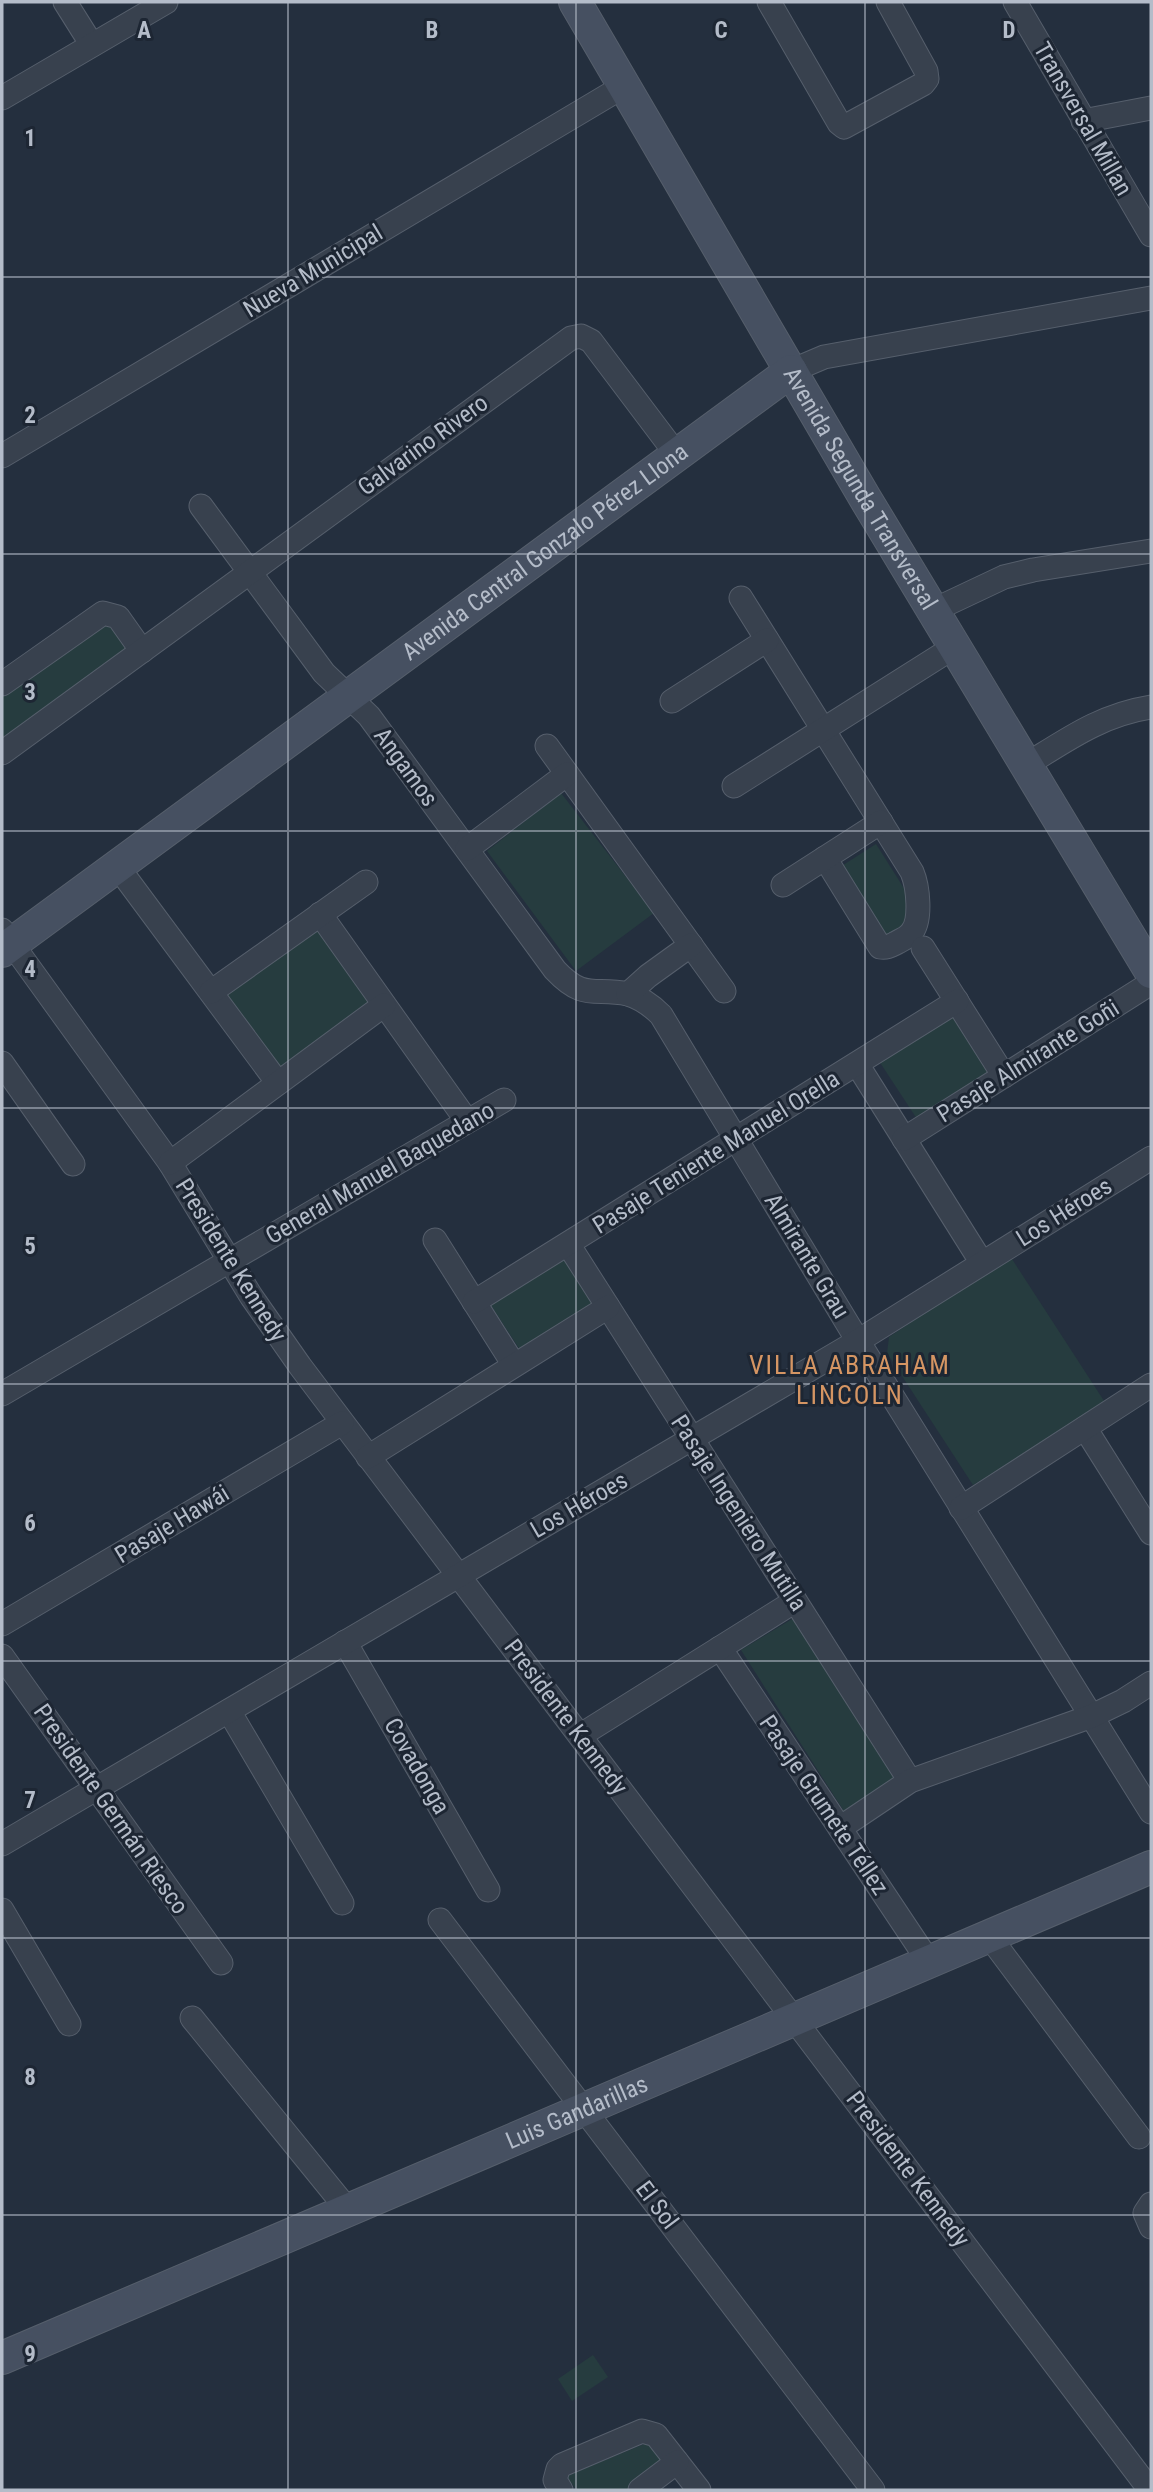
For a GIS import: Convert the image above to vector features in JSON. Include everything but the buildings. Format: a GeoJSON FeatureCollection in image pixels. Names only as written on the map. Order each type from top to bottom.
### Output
{"type":"FeatureCollection","features":[{"type":"Feature","properties":{"kind":"street"},"geometry":{"type":"LineString","coordinates":[[65,2],[92,45]]}},
{"type":"Feature","properties":{"kind":"street"},"geometry":{"type":"LineString","coordinates":[[2,98],[166,2]]}},
{"type":"Feature","properties":{"kind":"street","name":"Avenida Segunda Transversal"},"geometry":{"type":"LineString","coordinates":[[575,2],[932,611],[1151,972]]}},
{"type":"Feature","properties":{"kind":"street"},"geometry":{"type":"LineString","coordinates":[[769,2],[839,123],[844,127],[923,84],[927,79],[926,71],[887,2]]}},
{"type":"Feature","properties":{"kind":"street","name":"Transversal Millan"},"geometry":{"type":"LineString","coordinates":[[1015,2],[1151,235]]}},
{"type":"Feature","properties":{"kind":"street","name":"Nueva Municipal"},"geometry":{"type":"LineString","coordinates":[[2,456],[624,86]]}},
{"type":"Feature","properties":{"kind":"street"},"geometry":{"type":"LineString","coordinates":[[1083,121],[1151,108]]}},
{"type":"Feature","properties":{"kind":"street","name":"Avenida Central Gonzalo Pérez Llona"},"geometry":{"type":"LineString","coordinates":[[5,942],[117,866],[791,371],[824,357],[1151,298]]}},
{"type":"Feature","properties":{"kind":"street","name":"Galvarino Rivero"},"geometry":{"type":"LineString","coordinates":[[2,753],[576,336],[591,341],[677,455]]}},
{"type":"Feature","properties":{"kind":"street","name":"Angamos"},"geometry":{"type":"LineString","coordinates":[[201,506],[324,673],[369,716],[563,979],[593,993],[628,994]]}},
{"type":"Feature","properties":{"kind":"street"},"geometry":{"type":"LineString","coordinates":[[932,611],[983,586],[1033,569],[1151,551]]}},
{"type":"Feature","properties":{"kind":"street"},"geometry":{"type":"LineString","coordinates":[[741,598],[917,884],[915,926],[910,935],[886,948],[878,944],[825,858]]}},
{"type":"Feature","properties":{"kind":"street"},"geometry":{"type":"LineString","coordinates":[[2,684],[103,613],[118,617],[142,651]]}},
{"type":"Feature","properties":{"kind":"street"},"geometry":{"type":"LineString","coordinates":[[672,701],[767,640]]}},
{"type":"Feature","properties":{"kind":"street"},"geometry":{"type":"LineString","coordinates":[[734,786],[954,647]]}},
{"type":"Feature","properties":{"kind":"street"},"geometry":{"type":"LineString","coordinates":[[1026,765],[1097,722],[1121,713],[1151,707]]}},
{"type":"Feature","properties":{"kind":"street"},"geometry":{"type":"LineString","coordinates":[[547,746],[724,991]]}},
{"type":"Feature","properties":{"kind":"street"},"geometry":{"type":"LineString","coordinates":[[467,849],[568,774]]}},
{"type":"Feature","properties":{"kind":"street"},"geometry":{"type":"LineString","coordinates":[[783,885],[881,822]]}},
{"type":"Feature","properties":{"kind":"street"},"geometry":{"type":"LineString","coordinates":[[117,866],[278,1083]]}},
{"type":"Feature","properties":{"kind":"street"},"geometry":{"type":"LineString","coordinates":[[211,992],[366,881]]}},
{"type":"Feature","properties":{"kind":"street"},"geometry":{"type":"LineString","coordinates":[[320,914],[467,1121]]}},
{"type":"Feature","properties":{"kind":"street","name":"Presidente Kennedy"},"geometry":{"type":"LineString","coordinates":[[5,942],[170,1163],[271,1327],[342,1423],[376,1451],[459,1575],[1150,2490]]}},
{"type":"Feature","properties":{"kind":"street"},"geometry":{"type":"LineString","coordinates":[[628,994],[691,945]]}},
{"type":"Feature","properties":{"kind":"street"},"geometry":{"type":"LineString","coordinates":[[923,948],[1004,1076]]}},
{"type":"Feature","properties":{"kind":"street","name":"Pasaje Almirante Goñi"},"geometry":{"type":"LineString","coordinates":[[904,1139],[1151,983]]}},
{"type":"Feature","properties":{"kind":"street","name":"Almirante Grau"},"geometry":{"type":"LineString","coordinates":[[628,994],[652,1005],[661,1014],[858,1341],[1151,1812]]}},
{"type":"Feature","properties":{"kind":"street","name":"Pasaje Teniente Manuel Orella"},"geometry":{"type":"LineString","coordinates":[[474,1302],[957,1002]]}},
{"type":"Feature","properties":{"kind":"street"},"geometry":{"type":"LineString","coordinates":[[170,1163],[384,1004]]}},
{"type":"Feature","properties":{"kind":"street"},"geometry":{"type":"LineString","coordinates":[[2,1063],[73,1164]]}},
{"type":"Feature","properties":{"kind":"street"},"geometry":{"type":"LineString","coordinates":[[857,1064],[982,1263]]}},
{"type":"Feature","properties":{"kind":"street","name":"General Manuel Baquedano"},"geometry":{"type":"LineString","coordinates":[[2,1394],[504,1100]]}},
{"type":"Feature","properties":{"kind":"street","name":"Los Héroes"},"geometry":{"type":"LineString","coordinates":[[2,1844],[858,1341],[1151,1158]]}},
{"type":"Feature","properties":{"kind":"street"},"geometry":{"type":"LineString","coordinates":[[435,1240],[514,1365]]}},
{"type":"Feature","properties":{"kind":"street","name":"Pasaje Ingeniero Mutilla"},"geometry":{"type":"LineString","coordinates":[[568,1244],[910,1781]]}},
{"type":"Feature","properties":{"kind":"street"},"geometry":{"type":"LineString","coordinates":[[376,1451],[608,1307]]}},
{"type":"Feature","properties":{"kind":"street"},"geometry":{"type":"LineString","coordinates":[[961,1508],[1151,1385]]}},
{"type":"Feature","properties":{"kind":"street","name":"Pasaje Hawái"},"geometry":{"type":"LineString","coordinates":[[2,1624],[342,1423]]}},
{"type":"Feature","properties":{"kind":"street"},"geometry":{"type":"LineString","coordinates":[[1085,1428],[1151,1533]]}},
{"type":"Feature","properties":{"kind":"street"},"geometry":{"type":"LineString","coordinates":[[581,1735],[795,1601]]}},
{"type":"Feature","properties":{"kind":"street","name":"Covadonga"},"geometry":{"type":"LineString","coordinates":[[345,1642],[488,1890]]}},
{"type":"Feature","properties":{"kind":"street","name":"Pasaje Grumete Téllez"},"geometry":{"type":"LineString","coordinates":[[720,1648],[929,1962]]}},
{"type":"Feature","properties":{"kind":"street","name":"Presidente Germán Riesco"},"geometry":{"type":"LineString","coordinates":[[2,1656],[221,1963]]}},
{"type":"Feature","properties":{"kind":"street"},"geometry":{"type":"LineString","coordinates":[[840,1828],[910,1781],[1091,1716],[1124,1701],[1151,1683]]}},
{"type":"Feature","properties":{"kind":"street"},"geometry":{"type":"LineString","coordinates":[[229,1711],[342,1903]]}},
{"type":"Feature","properties":{"kind":"street","name":"Luis Gandarillas"},"geometry":{"type":"LineString","coordinates":[[2,2358],[1151,1867]]}},
{"type":"Feature","properties":{"kind":"street"},"geometry":{"type":"LineString","coordinates":[[2,1910],[68,2024]]}},
{"type":"Feature","properties":{"kind":"street","name":"El Sol"},"geometry":{"type":"LineString","coordinates":[[440,1920],[873,2490]]}},
{"type":"Feature","properties":{"kind":"street"},"geometry":{"type":"LineString","coordinates":[[989,1936],[1139,2137]]}},
{"type":"Feature","properties":{"kind":"street"},"geometry":{"type":"LineString","coordinates":[[192,2018],[348,2210]]}},
{"type":"Feature","properties":{"kind":"street"},"geometry":{"type":"LineString","coordinates":[[1151,2204],[1145,2213],[1151,2227]]}},
{"type":"Feature","properties":{"kind":"street"},"geometry":{"type":"LineString","coordinates":[[561,2490],[555,2480],[562,2465],[642,2431],[656,2435],[699,2490]]}},
{"type":"Feature","properties":{"kind":"street"},"geometry":{"type":"LineString","coordinates":[[639,2490],[677,2462]]}},
{"type":"Feature","properties":{"kind":"green space"},"geometry":{"type":"Polygon","coordinates":[[[100,620],[111,622],[129,646],[125,658],[2,741],[2,692],[100,620]]]}},
{"type":"Feature","properties":{"kind":"green space"},"geometry":{"type":"Polygon","coordinates":[[[561,793],[654,913],[576,971],[487,851],[561,793]]]}},
{"type":"Feature","properties":{"kind":"green space"},"geometry":{"type":"Polygon","coordinates":[[[876,844],[912,901],[907,929],[885,943],[837,869],[876,844]]]}},
{"type":"Feature","properties":{"kind":"green space"},"geometry":{"type":"Polygon","coordinates":[[[316,928],[373,1009],[281,1075],[223,998],[316,928]]]}},
{"type":"Feature","properties":{"kind":"green space"},"geometry":{"type":"Polygon","coordinates":[[[952,1013],[993,1074],[919,1122],[879,1061],[952,1013]]]}},
{"type":"Feature","properties":{"kind":"green space"},"geometry":{"type":"Polygon","coordinates":[[[568,1254],[602,1303],[522,1353],[490,1304],[568,1254]]]}},
{"type":"Feature","properties":{"kind":"green space"},"geometry":{"type":"Polygon","coordinates":[[[1010,1256],[1108,1407],[973,1485],[887,1353],[889,1337],[1010,1256]]]}},
{"type":"Feature","properties":{"kind":"green space"},"geometry":{"type":"Polygon","coordinates":[[[797,1616],[903,1776],[847,1816],[741,1650],[797,1616]]]}},
{"type":"Feature","properties":{"kind":"green space"},"geometry":{"type":"Polygon","coordinates":[[[593,2355],[608,2377],[572,2401],[558,2379],[593,2355]]]}},
{"type":"Feature","properties":{"kind":"green space"},"geometry":{"type":"Polygon","coordinates":[[[654,2440],[671,2462],[632,2490],[577,2490],[566,2476],[654,2440]]]}},
{"type":"Feature","properties":{"kind":"district","name":"VILLA ABRAHAM LINCOLN"},"geometry":{"type":"Point","coordinates":[850,1380]}}]}
